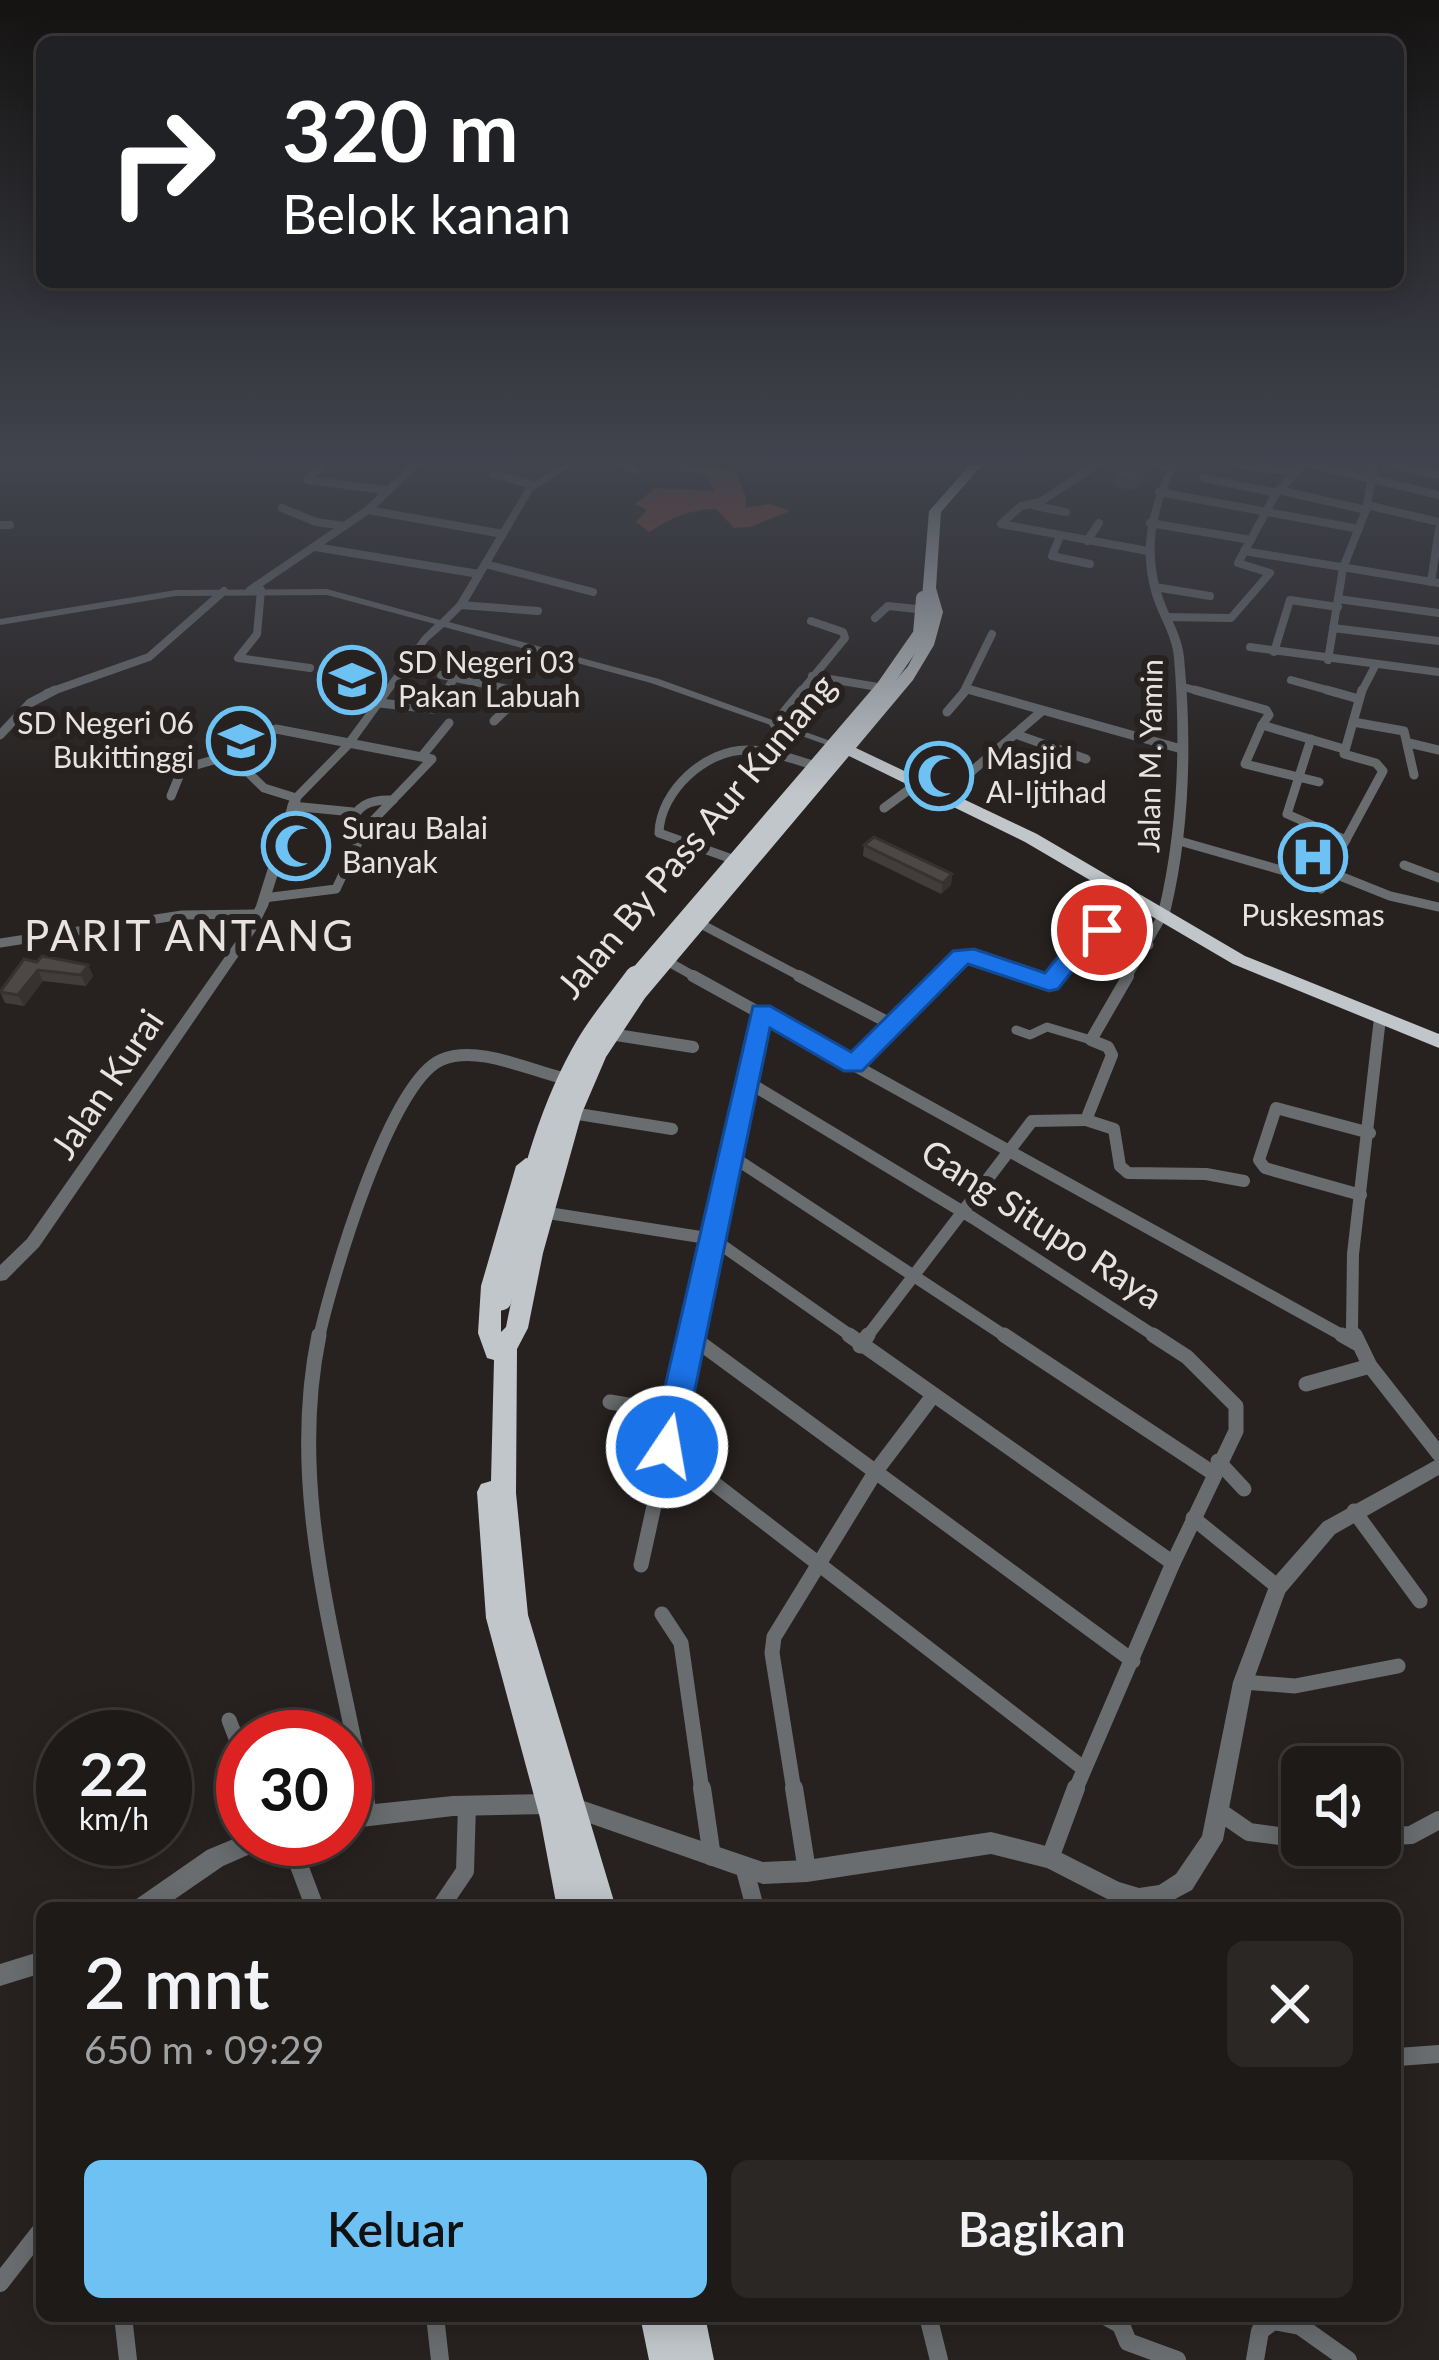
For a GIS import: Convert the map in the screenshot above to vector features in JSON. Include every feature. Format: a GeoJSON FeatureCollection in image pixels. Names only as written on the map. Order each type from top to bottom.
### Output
{"type":"FeatureCollection","features":[{"type":"Feature","properties":{"kind":"highway","name":"Jalan By Pass Aur Kuniang"},"geometry":{"type":"LineString","coordinates":[[599,1902],[561,1806],[507,1616],[500,1350],[506,1299],[543,1143],[588,1041],[637,974],[900,669],[918,642],[927,575]]}},
{"type":"Feature","properties":{"kind":"highway","name":"Jalan By Pass Aur Kuniang"},"geometry":{"type":"LineString","coordinates":[[500,1350],[517,1328],[542,1212],[572,1113],[610,1034],[700,923],[813,765],[840,747],[911,641],[924,597]]}},
{"type":"Feature","properties":{"kind":"highway","name":"Jalan By Pass Aur Kuniang"},"geometry":{"type":"LineString","coordinates":[[500,1350],[487,1327],[496,1278],[528,1159],[559,1077],[612,994],[732,859],[786,808],[929,644],[937,612],[924,597]]}},
{"type":"Feature","properties":{"kind":"highway"},"geometry":{"type":"LineString","coordinates":[[840,747],[1031,838],[1239,960],[1439,1041]]}},
{"type":"Feature","properties":{"kind":"highway","name":"Jalan By Pass Aur Kuniang"},"geometry":{"type":"LineString","coordinates":[[561,1806],[571,1902]]}},
{"type":"Feature","properties":{"kind":"highway"},"geometry":{"type":"LineString","coordinates":[[659,2322],[667,2360]]}},
{"type":"Feature","properties":{"kind":"highway"},"geometry":{"type":"LineString","coordinates":[[688,2322],[696,2360]]}},
{"type":"Feature","properties":{"kind":"street"},"geometry":{"type":"LineString","coordinates":[[255,590],[275,575]]}},
{"type":"Feature","properties":{"kind":"street","name":"Jalan Kurai"},"geometry":{"type":"LineString","coordinates":[[0,1275],[33,1243],[259,914],[294,802],[347,746],[425,639],[461,605],[478,575]]}},
{"type":"Feature","properties":{"kind":"street"},"geometry":{"type":"LineString","coordinates":[[511,575],[592,592]]}},
{"type":"Feature","properties":{"kind":"street","name":"Jalan M. Yamin"},"geometry":{"type":"LineString","coordinates":[[1153,575],[1178,645],[1180,686],[1176,840],[1164,913]]}},
{"type":"Feature","properties":{"kind":"street"},"geometry":{"type":"LineString","coordinates":[[1166,617],[1231,618],[1268,575]]}},
{"type":"Feature","properties":{"kind":"street"},"geometry":{"type":"LineString","coordinates":[[1328,660],[1342,575]]}},
{"type":"Feature","properties":{"kind":"street"},"geometry":{"type":"LineString","coordinates":[[1387,575],[1435,583]]}},
{"type":"Feature","properties":{"kind":"street"},"geometry":{"type":"LineString","coordinates":[[1155,587],[1210,596]]}},
{"type":"Feature","properties":{"kind":"street"},"geometry":{"type":"LineString","coordinates":[[0,735],[16,712],[34,699],[144,659],[224,590]]}},
{"type":"Feature","properties":{"kind":"street"},"geometry":{"type":"LineString","coordinates":[[0,622],[139,598],[224,590],[340,595],[632,674],[840,747]]}},
{"type":"Feature","properties":{"kind":"street"},"geometry":{"type":"LineString","coordinates":[[255,590],[257,634],[238,658],[310,668]]}},
{"type":"Feature","properties":{"kind":"street"},"geometry":{"type":"LineString","coordinates":[[875,618],[888,606],[924,597]]}},
{"type":"Feature","properties":{"kind":"street"},"geometry":{"type":"LineString","coordinates":[[1274,652],[1290,600],[1439,613]]}},
{"type":"Feature","properties":{"kind":"street"},"geometry":{"type":"LineString","coordinates":[[461,605],[538,611]]}},
{"type":"Feature","properties":{"kind":"street"},"geometry":{"type":"LineString","coordinates":[[774,724],[846,635],[811,621]]}},
{"type":"Feature","properties":{"kind":"street"},"geometry":{"type":"LineString","coordinates":[[1334,628],[1439,641]]}},
{"type":"Feature","properties":{"kind":"street"},"geometry":{"type":"LineString","coordinates":[[947,712],[967,689],[992,634]]}},
{"type":"Feature","properties":{"kind":"street"},"geometry":{"type":"LineString","coordinates":[[1250,647],[1439,673]]}},
{"type":"Feature","properties":{"kind":"street"},"geometry":{"type":"LineString","coordinates":[[1325,881],[1383,768],[1346,756],[1344,748],[1375,666]]}},
{"type":"Feature","properties":{"kind":"street"},"geometry":{"type":"LineString","coordinates":[[441,675],[552,698]]}},
{"type":"Feature","properties":{"kind":"street"},"geometry":{"type":"LineString","coordinates":[[812,676],[878,687]]}},
{"type":"Feature","properties":{"kind":"street"},"geometry":{"type":"LineString","coordinates":[[380,703],[434,709],[454,679]]}},
{"type":"Feature","properties":{"kind":"street"},"geometry":{"type":"LineString","coordinates":[[1291,680],[1359,699]]}},
{"type":"Feature","properties":{"kind":"street"},"geometry":{"type":"LineString","coordinates":[[1180,686],[1266,710],[1269,715],[1246,764],[1319,782]]}},
{"type":"Feature","properties":{"kind":"street"},"geometry":{"type":"LineString","coordinates":[[967,689],[1178,748]]}},
{"type":"Feature","properties":{"kind":"street"},"geometry":{"type":"LineString","coordinates":[[494,721],[523,692]]}},
{"type":"Feature","properties":{"kind":"street"},"geometry":{"type":"LineString","coordinates":[[944,795],[1042,711]]}},
{"type":"Feature","properties":{"kind":"street"},"geometry":{"type":"LineString","coordinates":[[1354,722],[1404,731],[1414,775]]}},
{"type":"Feature","properties":{"kind":"street"},"geometry":{"type":"LineString","coordinates":[[422,756],[449,723]]}},
{"type":"Feature","properties":{"kind":"street"},"geometry":{"type":"LineString","coordinates":[[1262,725],[1344,748]]}},
{"type":"Feature","properties":{"kind":"street"},"geometry":{"type":"LineString","coordinates":[[264,898],[336,890],[364,830],[432,762],[422,756],[347,746],[276,729]]}},
{"type":"Feature","properties":{"kind":"street"},"geometry":{"type":"LineString","coordinates":[[1015,734],[1086,759]]}},
{"type":"Feature","properties":{"kind":"street"},"geometry":{"type":"LineString","coordinates":[[171,796],[175,777],[196,759],[231,756],[260,736]]}},
{"type":"Feature","properties":{"kind":"street"},"geometry":{"type":"LineString","coordinates":[[1311,739],[1289,818],[1346,840]]}},
{"type":"Feature","properties":{"kind":"street"},"geometry":{"type":"LineString","coordinates":[[1409,743],[1439,750]]}},
{"type":"Feature","properties":{"kind":"street"},"geometry":{"type":"LineString","coordinates":[[732,859],[659,833],[662,807],[724,753],[749,749],[813,765]]}},
{"type":"Feature","properties":{"kind":"street"},"geometry":{"type":"LineString","coordinates":[[231,756],[264,788],[294,802],[353,812]]}},
{"type":"Feature","properties":{"kind":"street"},"geometry":{"type":"LineString","coordinates":[[884,808],[918,783]]}},
{"type":"Feature","properties":{"kind":"street"},"geometry":{"type":"LineString","coordinates":[[364,830],[347,829],[353,812],[368,800],[393,800]]}},
{"type":"Feature","properties":{"kind":"street"},"geometry":{"type":"LineString","coordinates":[[1176,840],[1436,906],[1439,881],[1404,866]]}},
{"type":"Feature","properties":{"kind":"street"},"geometry":{"type":"LineString","coordinates":[[1091,1040],[1164,913]]}},
{"type":"Feature","properties":{"kind":"street"},"geometry":{"type":"LineString","coordinates":[[0,943],[77,935],[182,915],[259,914]]}},
{"type":"Feature","properties":{"kind":"street"},"geometry":{"type":"LineString","coordinates":[[700,923],[893,1025]]}},
{"type":"Feature","properties":{"kind":"street"},"geometry":{"type":"LineString","coordinates":[[853,1065],[964,955],[1044,984],[1052,981],[1094,929],[1149,945]]}},
{"type":"Feature","properties":{"kind":"street"},"geometry":{"type":"LineString","coordinates":[[667,961],[1356,1342]]}},
{"type":"Feature","properties":{"kind":"street"},"geometry":{"type":"LineString","coordinates":[[641,1565],[761,1012]]}},
{"type":"Feature","properties":{"kind":"street"},"geometry":{"type":"LineString","coordinates":[[1143,1902],[1184,1882],[1212,1840],[1243,1682],[1278,1587],[1316,1540],[1354,1510],[1438,1466],[1356,1342],[1350,1314],[1381,1018]]}},
{"type":"Feature","properties":{"kind":"street"},"geometry":{"type":"LineString","coordinates":[[1016,1030],[1030,1035],[1047,1028],[1108,1047],[1112,1055],[1086,1120]]}},
{"type":"Feature","properties":{"kind":"street"},"geometry":{"type":"LineString","coordinates":[[610,1034],[694,1046]]}},
{"type":"Feature","properties":{"kind":"street"},"geometry":{"type":"LineString","coordinates":[[339,1710],[313,1545],[308,1392],[359,1205],[389,1130],[430,1066],[444,1059],[472,1058],[559,1077]]}},
{"type":"Feature","properties":{"kind":"street","name":"Gang Situpo Raya"},"geometry":{"type":"LineString","coordinates":[[748,1082],[960,1210],[1187,1357],[1229,1394],[1239,1414],[1236,1431],[1215,1467],[1083,1768],[1050,1858]]}},
{"type":"Feature","properties":{"kind":"street"},"geometry":{"type":"LineString","coordinates":[[1361,1195],[1265,1168],[1258,1160],[1276,1108],[1370,1133]]}},
{"type":"Feature","properties":{"kind":"street"},"geometry":{"type":"LineString","coordinates":[[572,1113],[672,1129]]}},
{"type":"Feature","properties":{"kind":"street"},"geometry":{"type":"LineString","coordinates":[[860,1346],[960,1210],[1036,1118],[1086,1120],[1114,1129],[1120,1166],[1127,1173],[1206,1174],[1244,1181]]}},
{"type":"Feature","properties":{"kind":"street"},"geometry":{"type":"LineString","coordinates":[[727,1154],[1244,1489]]}},
{"type":"Feature","properties":{"kind":"street"},"geometry":{"type":"LineString","coordinates":[[542,1212],[713,1239],[1173,1563]]}},
{"type":"Feature","properties":{"kind":"street"},"geometry":{"type":"LineString","coordinates":[[692,1337],[1133,1661]]}},
{"type":"Feature","properties":{"kind":"street"},"geometry":{"type":"LineString","coordinates":[[1306,1384],[1370,1366]]}},
{"type":"Feature","properties":{"kind":"street"},"geometry":{"type":"LineString","coordinates":[[807,1871],[772,1653],[779,1624],[876,1471],[932,1397]]}},
{"type":"Feature","properties":{"kind":"street"},"geometry":{"type":"LineString","coordinates":[[610,1402],[675,1413]]}},
{"type":"Feature","properties":{"kind":"street"},"geometry":{"type":"LineString","coordinates":[[667,1447],[1083,1768]]}},
{"type":"Feature","properties":{"kind":"street"},"geometry":{"type":"LineString","coordinates":[[1354,1510],[1420,1601]]}},
{"type":"Feature","properties":{"kind":"street"},"geometry":{"type":"LineString","coordinates":[[1193,1518],[1278,1587]]}},
{"type":"Feature","properties":{"kind":"street"},"geometry":{"type":"LineString","coordinates":[[662,1614],[681,1643],[712,1858]]}},
{"type":"Feature","properties":{"kind":"street"},"geometry":{"type":"LineString","coordinates":[[1243,1682],[1295,1686],[1398,1666]]}},
{"type":"Feature","properties":{"kind":"street"},"geometry":{"type":"LineString","coordinates":[[372,1814],[467,1805],[561,1806],[745,1870],[807,1871],[992,1843],[1050,1858],[1134,1902]]}},
{"type":"Feature","properties":{"kind":"street"},"geometry":{"type":"LineString","coordinates":[[444,1902],[466,1871],[467,1805]]}},
{"type":"Feature","properties":{"kind":"street"},"geometry":{"type":"LineString","coordinates":[[1220,1812],[1262,1836],[1281,1837]]}},
{"type":"Feature","properties":{"kind":"street"},"geometry":{"type":"LineString","coordinates":[[1401,1836],[1439,1820]]}},
{"type":"Feature","properties":{"kind":"street"},"geometry":{"type":"LineString","coordinates":[[151,1902],[216,1858]]}},
{"type":"Feature","properties":{"kind":"street"},"geometry":{"type":"LineString","coordinates":[[299,1866],[313,1902]]}},
{"type":"Feature","properties":{"kind":"street"},"geometry":{"type":"LineString","coordinates":[[745,1870],[753,1902]]}},
{"type":"Feature","properties":{"kind":"street"},"geometry":{"type":"LineString","coordinates":[[0,1976],[36,1964]]}},
{"type":"Feature","properties":{"kind":"street"},"geometry":{"type":"LineString","coordinates":[[1401,2057],[1439,2054]]}},
{"type":"Feature","properties":{"kind":"street"},"geometry":{"type":"LineString","coordinates":[[0,2283],[36,2237]]}},
{"type":"Feature","properties":{"kind":"street"},"geometry":{"type":"LineString","coordinates":[[124,2322],[128,2360]]}},
{"type":"Feature","properties":{"kind":"street"},"geometry":{"type":"LineString","coordinates":[[436,2322],[440,2360]]}},
{"type":"Feature","properties":{"kind":"street"},"geometry":{"type":"LineString","coordinates":[[930,2322],[939,2360]]}},
{"type":"Feature","properties":{"kind":"street"},"geometry":{"type":"LineString","coordinates":[[1116,2322],[1121,2325],[1128,2351],[1177,2360]]}},
{"type":"Feature","properties":{"kind":"street"},"geometry":{"type":"LineString","coordinates":[[1256,2360],[1264,2324],[1281,2322]]}},
{"type":"Feature","properties":{"kind":"street"},"geometry":{"type":"LineString","coordinates":[[1304,2324],[1348,2360]]}},
{"type":"Feature","properties":{"kind":"building"},"geometry":{"type":"Polygon","coordinates":[[[874,837],[952,874],[943,883],[864,845],[874,837]]]}},
{"type":"Feature","properties":{"kind":"building"},"geometry":{"type":"Polygon","coordinates":[[[42,956],[88,965],[81,975],[38,970],[18,995],[0,992],[24,959],[37,962],[42,956]]]}},
{"type":"Feature","properties":{"kind":"place","name":"SD Negeri 03 Pakan Labuah"},"geometry":{"type":"Point","coordinates":[352,680]}},
{"type":"Feature","properties":{"kind":"place","name":"SD Negeri 06 Bukittinggi"},"geometry":{"type":"Point","coordinates":[241,741]}},
{"type":"Feature","properties":{"kind":"place","name":"Masjid Al-Ijtihad"},"geometry":{"type":"Point","coordinates":[939,776]}},
{"type":"Feature","properties":{"kind":"place","name":"Surau Balai Banyak"},"geometry":{"type":"Point","coordinates":[296,846]}},
{"type":"Feature","properties":{"kind":"place","name":"Puskesmas"},"geometry":{"type":"Point","coordinates":[1313,857]}},
{"type":"Feature","properties":{"kind":"district","name":"PARIT ANTANG"},"geometry":{"type":"Point","coordinates":[190,936]}},
{"type":"Feature","properties":{"kind":"route"},"geometry":{"type":"LineString","coordinates":[[667,1447],[761,1012],[853,1065],[964,955],[1049,983],[1092,931],[1102,930]]}}]}
